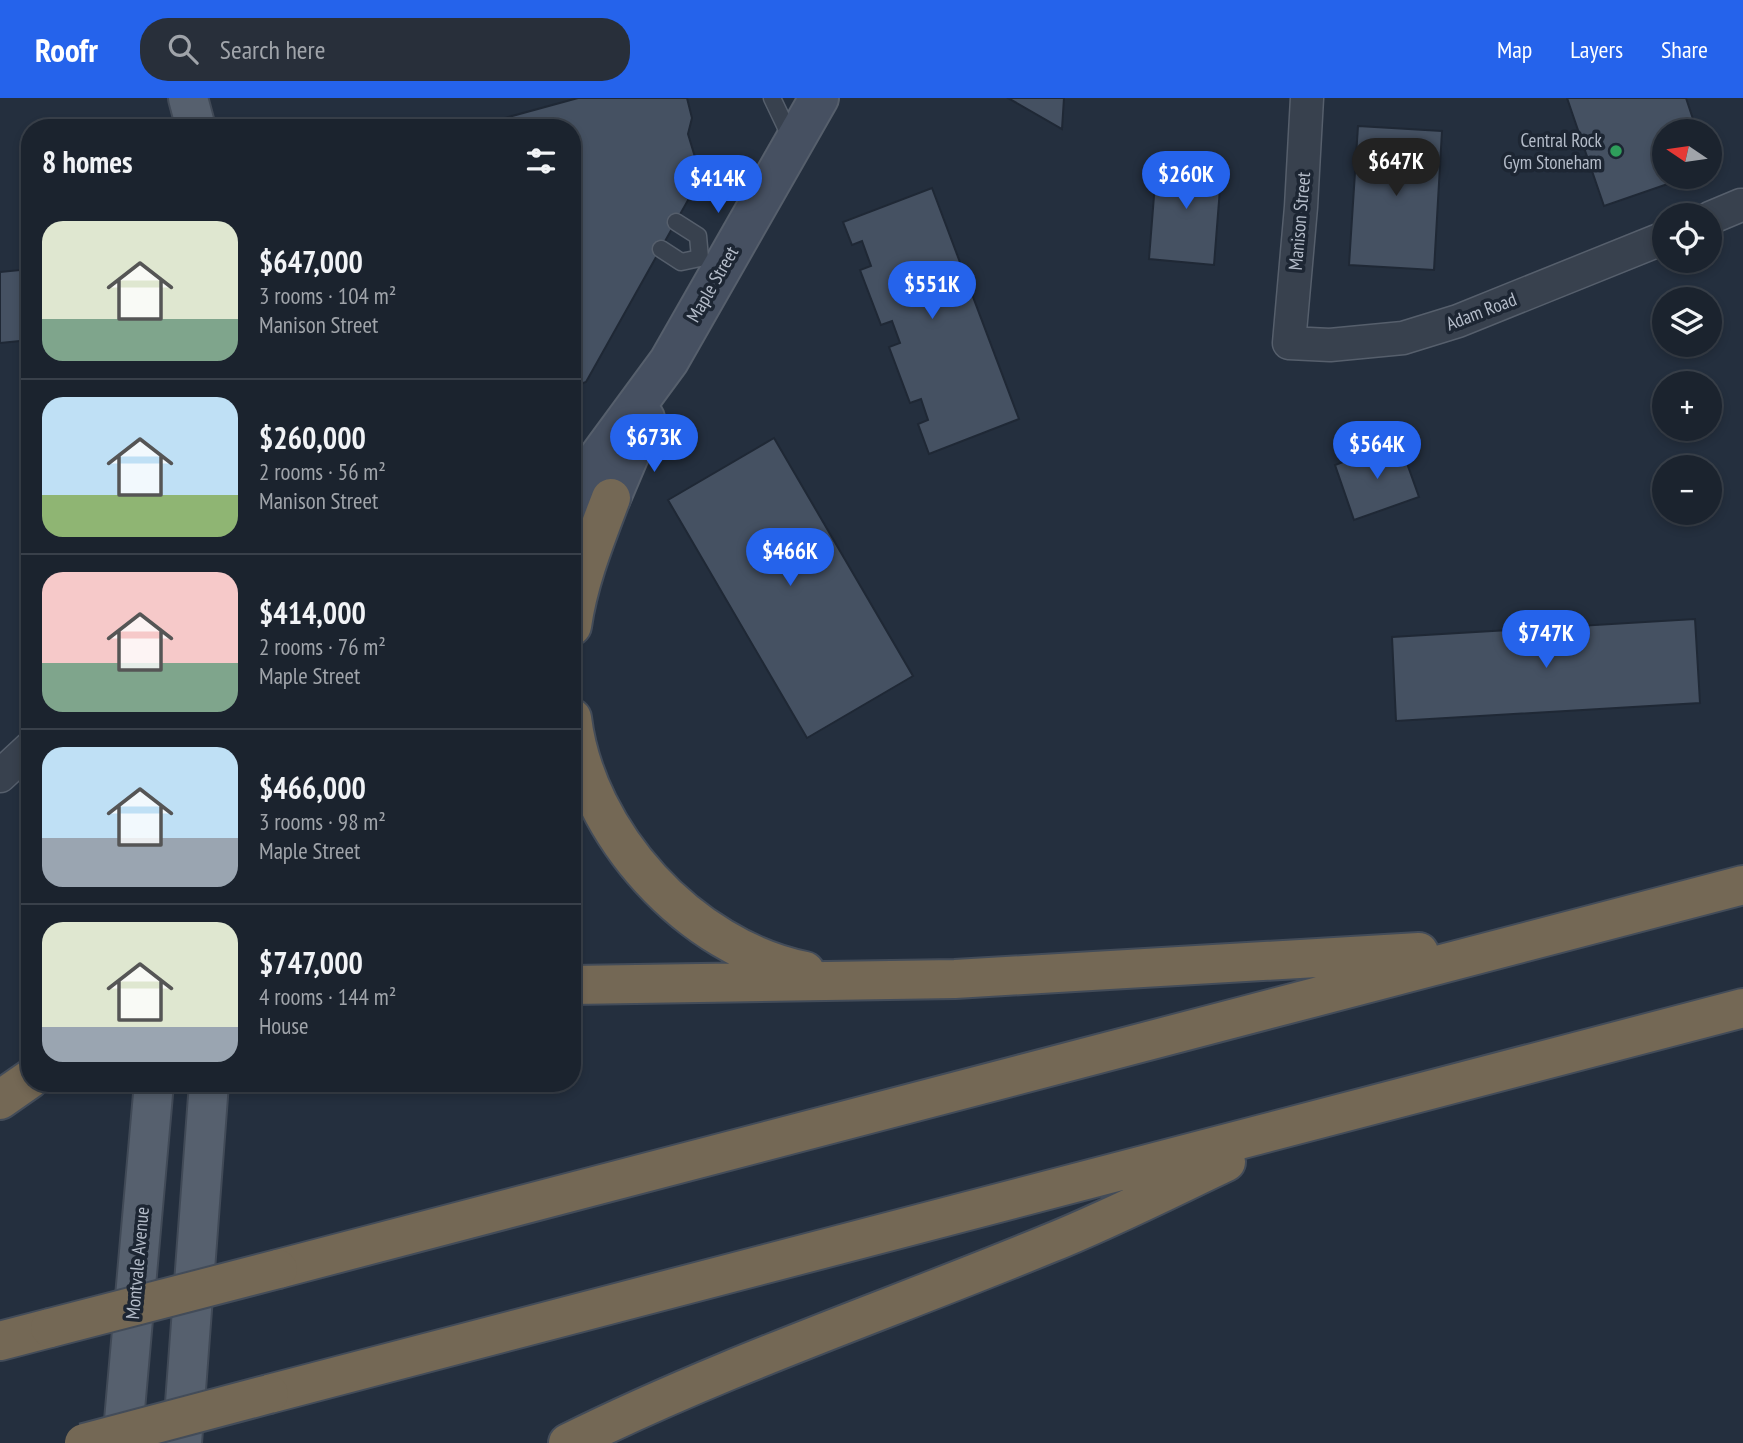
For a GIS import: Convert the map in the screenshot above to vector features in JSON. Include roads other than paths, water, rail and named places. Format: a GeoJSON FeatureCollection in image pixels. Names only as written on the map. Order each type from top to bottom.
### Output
{"type":"FeatureCollection","features":[{"type":"Feature","properties":{"kind":"highway"},"geometry":{"type":"LineString","coordinates":[[581,584],[611,498]]}},
{"type":"Feature","properties":{"kind":"highway"},"geometry":{"type":"LineString","coordinates":[[581,760],[610,825],[657,888],[682,910],[726,939],[780,964],[826,975],[884,980]]}},
{"type":"Feature","properties":{"kind":"highway"},"geometry":{"type":"LineString","coordinates":[[0,1341],[1743,885]]}},
{"type":"Feature","properties":{"kind":"highway"},"geometry":{"type":"LineString","coordinates":[[581,985],[955,979],[1508,947]]}},
{"type":"Feature","properties":{"kind":"highway"},"geometry":{"type":"LineString","coordinates":[[84,1443],[1743,1008]]}},
{"type":"Feature","properties":{"kind":"highway"},"geometry":{"type":"LineString","coordinates":[[0,1100],[21,1086]]}},
{"type":"Feature","properties":{"kind":"highway"},"geometry":{"type":"LineString","coordinates":[[568,1443],[695,1384],[1050,1244],[1317,1120]]}},
{"type":"Feature","properties":{"kind":"main road"},"geometry":{"type":"LineString","coordinates":[[177,119],[178,98]]}},
{"type":"Feature","properties":{"kind":"main road"},"geometry":{"type":"LineString","coordinates":[[188,98],[194,119]]}},
{"type":"Feature","properties":{"kind":"main road","name":"Montvale Avenue"},"geometry":{"type":"LineString","coordinates":[[122,1443],[153,1092]]}},
{"type":"Feature","properties":{"kind":"main road"},"geometry":{"type":"LineString","coordinates":[[182,1443],[208,1092]]}},
{"type":"Feature","properties":{"kind":"street","name":"Maple Street"},"geometry":{"type":"LineString","coordinates":[[581,536],[611,498],[710,264],[793,142],[819,98]]}},
{"type":"Feature","properties":{"kind":"street","name":"Manison Street"},"geometry":{"type":"LineString","coordinates":[[1289,344],[1307,98]]}},
{"type":"Feature","properties":{"kind":"street"},"geometry":{"type":"LineString","coordinates":[[1722,213],[1741,205]]}},
{"type":"Feature","properties":{"kind":"street","name":"Adam Road"},"geometry":{"type":"LineString","coordinates":[[1289,344],[1330,345],[1403,338],[1458,321],[1652,243]]}},
{"type":"Feature","properties":{"kind":"street","name":"Maple Street"},"geometry":{"type":"LineString","coordinates":[[581,481],[669,361]]}},
{"type":"Feature","properties":{"kind":"street"},"geometry":{"type":"LineString","coordinates":[[0,776],[21,756]]}},
{"type":"Feature","properties":{"kind":"lane"},"geometry":{"type":"LineString","coordinates":[[772,98],[793,142]]}},
{"type":"Feature","properties":{"kind":"lane"},"geometry":{"type":"LineString","coordinates":[[661,249],[681,262],[710,264],[698,236],[676,222]]}},
{"type":"Feature","properties":{"kind":"place","name":"Central Rock Gym Stoneham"},"geometry":{"type":"Point","coordinates":[1616,151]}}]}
